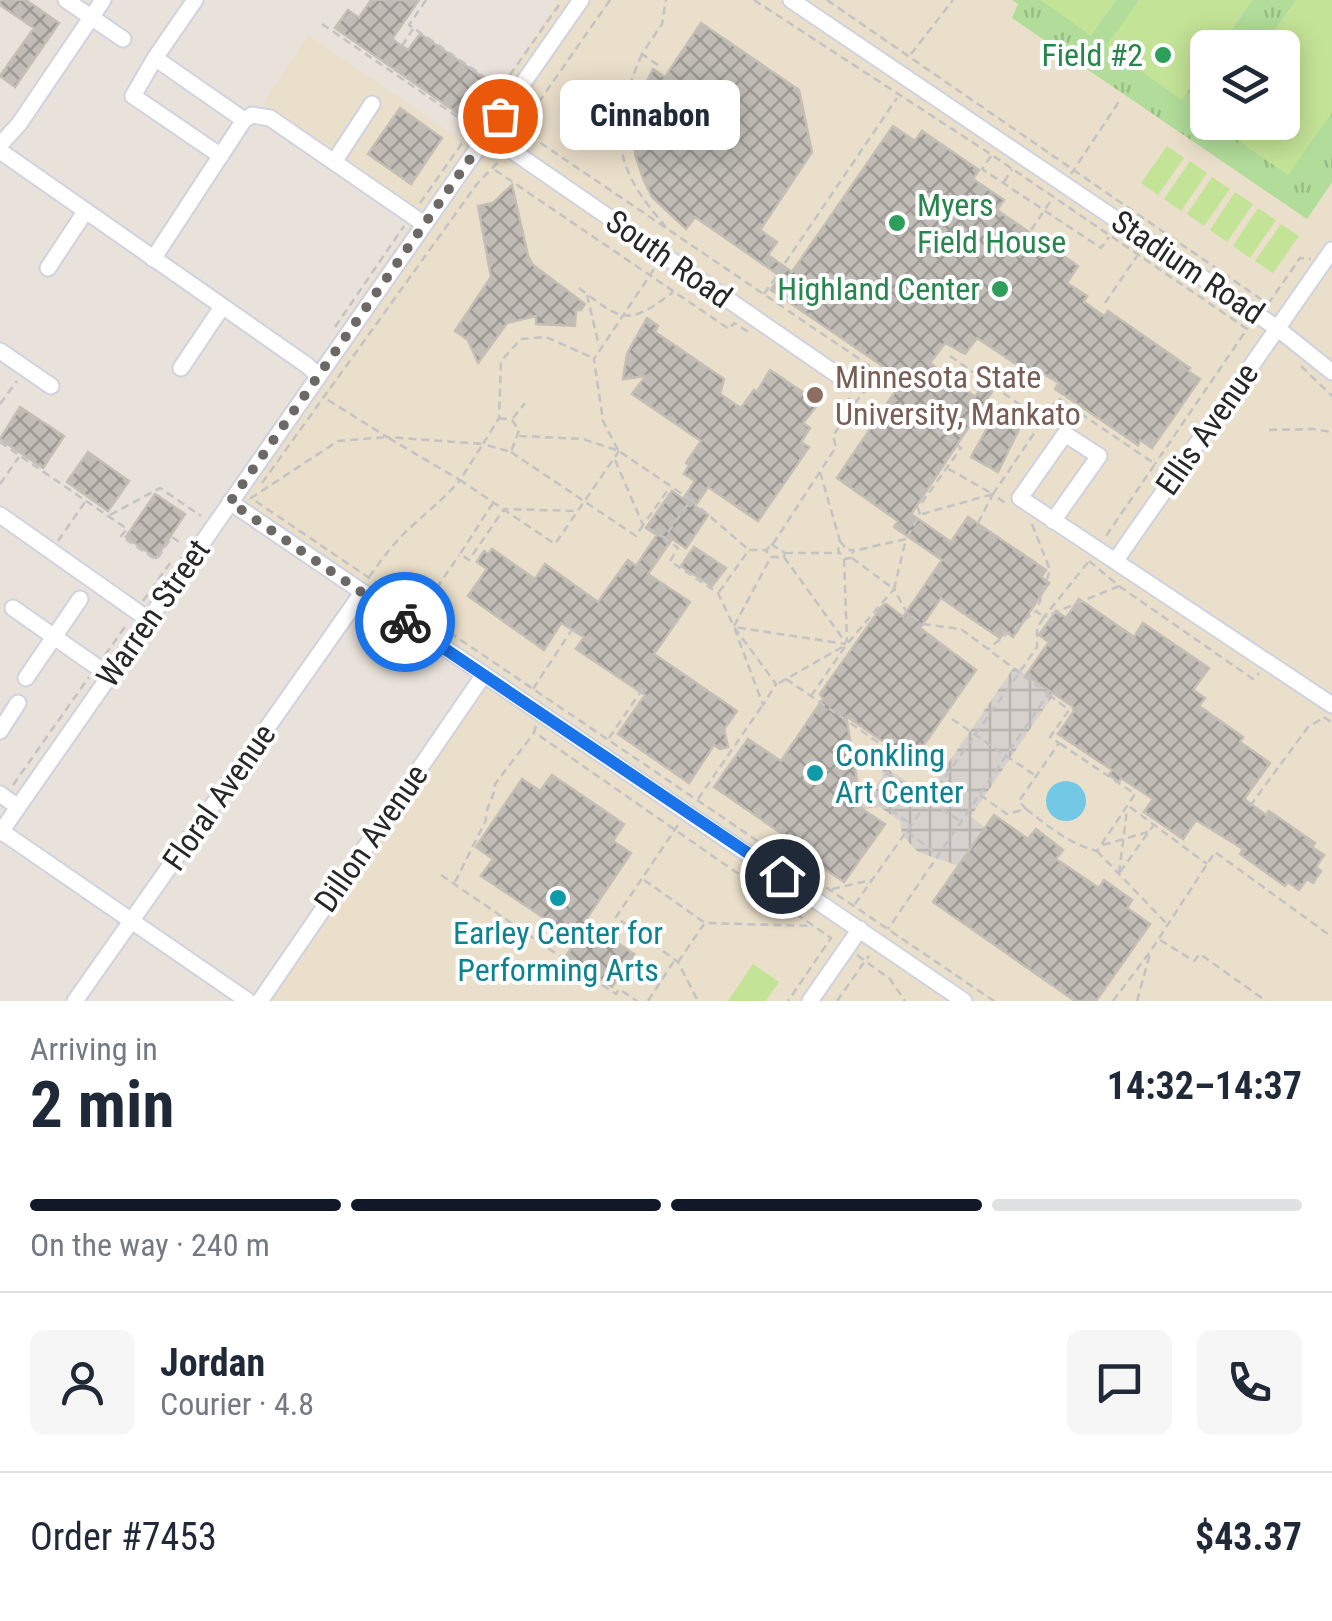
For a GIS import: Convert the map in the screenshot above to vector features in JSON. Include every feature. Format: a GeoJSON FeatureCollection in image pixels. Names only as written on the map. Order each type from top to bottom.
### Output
{"type":"FeatureCollection","features":[{"type":"Feature","properties":{"kind":"street"},"geometry":{"type":"LineString","coordinates":[[66,0],[124,39]]}},
{"type":"Feature","properties":{"kind":"street"},"geometry":{"type":"LineString","coordinates":[[103,0],[0,148],[318,376]]}},
{"type":"Feature","properties":{"kind":"street"},"geometry":{"type":"LineString","coordinates":[[194,0],[133,96],[221,156]]}},
{"type":"Feature","properties":{"kind":"street","name":"Warren Street"},"geometry":{"type":"LineString","coordinates":[[1,832],[8,799],[230,502],[480,131],[500,116],[581,0]]}},
{"type":"Feature","properties":{"kind":"street","name":"Stadium Road"},"geometry":{"type":"LineString","coordinates":[[791,0],[1058,190],[1277,328],[1332,372]]}},
{"type":"Feature","properties":{"kind":"street"},"geometry":{"type":"LineString","coordinates":[[155,58],[244,120]]}},
{"type":"Feature","properties":{"kind":"street"},"geometry":{"type":"LineString","coordinates":[[334,162],[372,104]]}},
{"type":"Feature","properties":{"kind":"street"},"geometry":{"type":"LineString","coordinates":[[153,259],[244,120],[252,115],[270,118],[418,220]]}},
{"type":"Feature","properties":{"kind":"street","name":"South Road"},"geometry":{"type":"LineString","coordinates":[[480,131],[662,254],[848,390]]}},
{"type":"Feature","properties":{"kind":"street"},"geometry":{"type":"LineString","coordinates":[[48,268],[85,212]]}},
{"type":"Feature","properties":{"kind":"street","name":"Ellis Avenue"},"geometry":{"type":"LineString","coordinates":[[1116,560],[1332,250]]}},
{"type":"Feature","properties":{"kind":"street"},"geometry":{"type":"LineString","coordinates":[[181,368],[222,307]]}},
{"type":"Feature","properties":{"kind":"street"},"geometry":{"type":"LineString","coordinates":[[0,351],[51,386]]}},
{"type":"Feature","properties":{"kind":"street"},"geometry":{"type":"LineString","coordinates":[[1054,521],[1099,456],[1066,434],[1020,498],[1054,521],[1116,560],[1328,711]]}},
{"type":"Feature","properties":{"kind":"street"},"geometry":{"type":"LineString","coordinates":[[230,502],[539,713],[693,807],[849,912],[860,929],[964,1001]]}},
{"type":"Feature","properties":{"kind":"street"},"geometry":{"type":"LineString","coordinates":[[0,515],[143,616]]}},
{"type":"Feature","properties":{"kind":"street","name":"Floral Avenue"},"geometry":{"type":"LineString","coordinates":[[75,1001],[362,593]]}},
{"type":"Feature","properties":{"kind":"street"},"geometry":{"type":"LineString","coordinates":[[26,678],[80,599]]}},
{"type":"Feature","properties":{"kind":"street"},"geometry":{"type":"LineString","coordinates":[[13,608],[103,671]]}},
{"type":"Feature","properties":{"kind":"street","name":"Dillon Avenue"},"geometry":{"type":"LineString","coordinates":[[260,1001],[484,676]]}},
{"type":"Feature","properties":{"kind":"street"},"geometry":{"type":"LineString","coordinates":[[0,730],[18,704]]}},
{"type":"Feature","properties":{"kind":"street"},"geometry":{"type":"LineString","coordinates":[[1,832],[248,1001]]}},
{"type":"Feature","properties":{"kind":"street"},"geometry":{"type":"LineString","coordinates":[[810,1001],[860,929]]}},
{"type":"Feature","properties":{"kind":"path"},"geometry":{"type":"LineString","coordinates":[[426,0],[409,24],[500,88]]}},
{"type":"Feature","properties":{"kind":"path"},"geometry":{"type":"LineString","coordinates":[[330,334],[418,220],[480,131],[500,88],[563,0]]}},
{"type":"Feature","properties":{"kind":"path"},"geometry":{"type":"LineString","coordinates":[[252,498],[478,184],[494,170],[610,0]]}},
{"type":"Feature","properties":{"kind":"path"},"geometry":{"type":"LineString","coordinates":[[666,0],[662,24],[642,54],[622,104],[620,138],[625,167],[638,195],[672,233]]}},
{"type":"Feature","properties":{"kind":"path"},"geometry":{"type":"LineString","coordinates":[[754,0],[1012,169],[1058,190],[1110,236],[1247,329],[1155,464]]}},
{"type":"Feature","properties":{"kind":"path"},"geometry":{"type":"LineString","coordinates":[[827,0],[1268,304]]}},
{"type":"Feature","properties":{"kind":"path"},"geometry":{"type":"LineString","coordinates":[[909,56],[953,0]]}},
{"type":"Feature","properties":{"kind":"path"},"geometry":{"type":"LineString","coordinates":[[322,24],[480,131]]}},
{"type":"Feature","properties":{"kind":"path"},"geometry":{"type":"LineString","coordinates":[[402,46],[414,28]]}},
{"type":"Feature","properties":{"kind":"path"},"geometry":{"type":"LineString","coordinates":[[642,54],[658,66]]}},
{"type":"Feature","properties":{"kind":"path"},"geometry":{"type":"LineString","coordinates":[[785,263],[898,96]]}},
{"type":"Feature","properties":{"kind":"path"},"geometry":{"type":"LineString","coordinates":[[1031,230],[1120,100]]}},
{"type":"Feature","properties":{"kind":"path"},"geometry":{"type":"LineString","coordinates":[[500,116],[880,373],[832,436],[836,447],[766,550],[749,550],[691,500],[619,451],[583,439],[519,436]]}},
{"type":"Feature","properties":{"kind":"path"},"geometry":{"type":"LineString","coordinates":[[992,155],[982,170],[1043,212],[1102,248],[1110,236]]}},
{"type":"Feature","properties":{"kind":"path"},"geometry":{"type":"LineString","coordinates":[[1003,184],[1012,169]]}},
{"type":"Feature","properties":{"kind":"path"},"geometry":{"type":"LineString","coordinates":[[494,170],[729,329],[734,322],[764,342]]}},
{"type":"Feature","properties":{"kind":"path"},"geometry":{"type":"LineString","coordinates":[[619,451],[603,421],[594,359],[650,276],[672,233]]}},
{"type":"Feature","properties":{"kind":"path"},"geometry":{"type":"LineString","coordinates":[[1105,303],[1138,255]]}},
{"type":"Feature","properties":{"kind":"path"},"geometry":{"type":"LineString","coordinates":[[763,295],[776,277]]}},
{"type":"Feature","properties":{"kind":"path"},"geometry":{"type":"LineString","coordinates":[[578,288],[622,316],[641,316],[674,292]]}},
{"type":"Feature","properties":{"kind":"path"},"geometry":{"type":"LineString","coordinates":[[587,294],[600,348]]}},
{"type":"Feature","properties":{"kind":"path"},"geometry":{"type":"LineString","coordinates":[[368,577],[388,551],[460,480],[499,418],[501,361],[521,339],[546,337],[594,359]]}},
{"type":"Feature","properties":{"kind":"path"},"geometry":{"type":"LineString","coordinates":[[950,356],[1043,421]]}},
{"type":"Feature","properties":{"kind":"path"},"geometry":{"type":"LineString","coordinates":[[0,404],[26,369]]}},
{"type":"Feature","properties":{"kind":"path"},"geometry":{"type":"LineString","coordinates":[[848,390],[855,402]]}},
{"type":"Feature","properties":{"kind":"path"},"geometry":{"type":"LineString","coordinates":[[326,398],[555,544],[619,451]]}},
{"type":"Feature","properties":{"kind":"path"},"geometry":{"type":"LineString","coordinates":[[512,420],[525,403]]}},
{"type":"Feature","properties":{"kind":"path"},"geometry":{"type":"LineString","coordinates":[[499,418],[512,420]]}},
{"type":"Feature","properties":{"kind":"path"},"geometry":{"type":"LineString","coordinates":[[512,420],[519,436],[512,452]]}},
{"type":"Feature","properties":{"kind":"path"},"geometry":{"type":"LineString","coordinates":[[920,515],[918,508],[961,448],[926,423]]}},
{"type":"Feature","properties":{"kind":"path"},"geometry":{"type":"LineString","coordinates":[[1269,430],[1313,428],[1332,432]]}},
{"type":"Feature","properties":{"kind":"path"},"geometry":{"type":"LineString","coordinates":[[252,498],[338,441],[387,436],[482,444],[512,452],[636,536],[670,486]]}},
{"type":"Feature","properties":{"kind":"path"},"geometry":{"type":"LineString","coordinates":[[0,442],[127,529],[121,536],[156,560],[172,537],[183,544]]}},
{"type":"Feature","properties":{"kind":"path"},"geometry":{"type":"LineString","coordinates":[[0,484],[20,456]]}},
{"type":"Feature","properties":{"kind":"path"},"geometry":{"type":"LineString","coordinates":[[614,458],[643,525],[678,548],[670,561],[718,593],[763,705]]}},
{"type":"Feature","properties":{"kind":"path"},"geometry":{"type":"LineString","coordinates":[[947,468],[1006,504]]}},
{"type":"Feature","properties":{"kind":"path"},"geometry":{"type":"LineString","coordinates":[[820,472],[844,559],[847,644]]}},
{"type":"Feature","properties":{"kind":"path"},"geometry":{"type":"LineString","coordinates":[[108,516],[160,488],[202,517]]}},
{"type":"Feature","properties":{"kind":"path"},"geometry":{"type":"LineString","coordinates":[[811,696],[847,644],[894,590],[906,539],[920,515],[993,494]]}},
{"type":"Feature","properties":{"kind":"path"},"geometry":{"type":"LineString","coordinates":[[978,523],[993,494]]}},
{"type":"Feature","properties":{"kind":"path"},"geometry":{"type":"LineString","coordinates":[[252,498],[608,739],[693,807],[830,890],[849,912],[888,929],[994,1001]]}},
{"type":"Feature","properties":{"kind":"path"},"geometry":{"type":"LineString","coordinates":[[664,538],[691,500]]}},
{"type":"Feature","properties":{"kind":"path"},"geometry":{"type":"LineString","coordinates":[[52,550],[86,501]]}},
{"type":"Feature","properties":{"kind":"path"},"geometry":{"type":"LineString","coordinates":[[420,612],[494,502]]}},
{"type":"Feature","properties":{"kind":"path"},"geometry":{"type":"LineString","coordinates":[[504,509],[578,511]]}},
{"type":"Feature","properties":{"kind":"path"},"geometry":{"type":"LineString","coordinates":[[460,554],[469,560],[504,509]]}},
{"type":"Feature","properties":{"kind":"path"},"geometry":{"type":"LineString","coordinates":[[988,650],[1036,611],[1050,570],[1032,524]]}},
{"type":"Feature","properties":{"kind":"path"},"geometry":{"type":"LineString","coordinates":[[840,541],[853,551],[906,539]]}},
{"type":"Feature","properties":{"kind":"path"},"geometry":{"type":"LineString","coordinates":[[773,544],[785,555],[847,644]]}},
{"type":"Feature","properties":{"kind":"path"},"geometry":{"type":"LineString","coordinates":[[718,593],[749,550]]}},
{"type":"Feature","properties":{"kind":"path"},"geometry":{"type":"LineString","coordinates":[[766,550],[772,558]]}},
{"type":"Feature","properties":{"kind":"path"},"geometry":{"type":"LineString","coordinates":[[852,558],[853,551]]}},
{"type":"Feature","properties":{"kind":"path"},"geometry":{"type":"LineString","coordinates":[[734,627],[772,558],[840,553]]}},
{"type":"Feature","properties":{"kind":"path"},"geometry":{"type":"LineString","coordinates":[[8,799],[143,616],[174,558]]}},
{"type":"Feature","properties":{"kind":"path"},"geometry":{"type":"LineString","coordinates":[[844,559],[852,558],[894,590],[907,613],[923,624],[961,629],[1070,710],[1050,737],[1134,794],[1097,851]]}},
{"type":"Feature","properties":{"kind":"path"},"geometry":{"type":"LineString","coordinates":[[788,1001],[1019,673],[1036,647],[1037,628],[1088,561],[1253,679]]}},
{"type":"Feature","properties":{"kind":"path"},"geometry":{"type":"LineString","coordinates":[[1044,617],[1119,586]]}},
{"type":"Feature","properties":{"kind":"path"},"geometry":{"type":"LineString","coordinates":[[1036,611],[1044,617]]}},
{"type":"Feature","properties":{"kind":"path"},"geometry":{"type":"LineString","coordinates":[[734,627],[847,644]]}},
{"type":"Feature","properties":{"kind":"path"},"geometry":{"type":"LineString","coordinates":[[734,627],[776,684]]}},
{"type":"Feature","properties":{"kind":"path"},"geometry":{"type":"LineString","coordinates":[[533,688],[571,631]]}},
{"type":"Feature","properties":{"kind":"path"},"geometry":{"type":"LineString","coordinates":[[698,1001],[676,961],[616,918],[776,684],[847,644]]}},
{"type":"Feature","properties":{"kind":"path"},"geometry":{"type":"LineString","coordinates":[[786,678],[888,749],[888,773],[875,799],[867,802]]}},
{"type":"Feature","properties":{"kind":"path"},"geometry":{"type":"LineString","coordinates":[[608,739],[646,684]]}},
{"type":"Feature","properties":{"kind":"path"},"geometry":{"type":"LineString","coordinates":[[888,929],[1048,694]]}},
{"type":"Feature","properties":{"kind":"path"},"geometry":{"type":"LineString","coordinates":[[1250,806],[1308,726],[1328,711]]}},
{"type":"Feature","properties":{"kind":"path"},"geometry":{"type":"LineString","coordinates":[[454,884],[486,820],[496,784],[534,732],[539,713]]}},
{"type":"Feature","properties":{"kind":"path"},"geometry":{"type":"LineString","coordinates":[[952,719],[1036,776]]}},
{"type":"Feature","properties":{"kind":"path"},"geometry":{"type":"LineString","coordinates":[[534,732],[831,938]]}},
{"type":"Feature","properties":{"kind":"path"},"geometry":{"type":"LineString","coordinates":[[1059,743],[1020,800],[1058,834],[1097,851],[1168,925]]}},
{"type":"Feature","properties":{"kind":"path"},"geometry":{"type":"LineString","coordinates":[[888,773],[961,822]]}},
{"type":"Feature","properties":{"kind":"path"},"geometry":{"type":"LineString","coordinates":[[979,795],[1007,814],[1026,809]]}},
{"type":"Feature","properties":{"kind":"path"},"geometry":{"type":"LineString","coordinates":[[875,799],[912,825]]}},
{"type":"Feature","properties":{"kind":"path"},"geometry":{"type":"LineString","coordinates":[[1128,805],[1207,864]]}},
{"type":"Feature","properties":{"kind":"path"},"geometry":{"type":"LineString","coordinates":[[1119,873],[1128,805]]}},
{"type":"Feature","properties":{"kind":"path"},"geometry":{"type":"LineString","coordinates":[[1119,873],[1154,825]]}},
{"type":"Feature","properties":{"kind":"path"},"geometry":{"type":"LineString","coordinates":[[907,832],[938,855]]}},
{"type":"Feature","properties":{"kind":"path"},"geometry":{"type":"LineString","coordinates":[[1101,845],[1149,832]]}},
{"type":"Feature","properties":{"kind":"path"},"geometry":{"type":"LineString","coordinates":[[1113,1001],[1216,852],[1332,937]]}},
{"type":"Feature","properties":{"kind":"path"},"geometry":{"type":"LineString","coordinates":[[441,874],[602,985],[616,994],[619,989],[637,1001]]}},
{"type":"Feature","properties":{"kind":"path"},"geometry":{"type":"LineString","coordinates":[[643,879],[705,922],[814,926]]}},
{"type":"Feature","properties":{"kind":"path"},"geometry":{"type":"LineString","coordinates":[[830,890],[874,880]]}},
{"type":"Feature","properties":{"kind":"path"},"geometry":{"type":"LineString","coordinates":[[648,1001],[705,922]]}},
{"type":"Feature","properties":{"kind":"path"},"geometry":{"type":"LineString","coordinates":[[1158,939],[1194,961],[1200,954],[1266,1001]]}},
{"type":"Feature","properties":{"kind":"path"},"geometry":{"type":"LineString","coordinates":[[1138,1001],[1150,952]]}},
{"type":"Feature","properties":{"kind":"path"},"geometry":{"type":"LineString","coordinates":[[837,1001],[865,961],[890,979],[905,1001]]}},
{"type":"Feature","properties":{"kind":"shaded area","name":"Minnesota State University, Mankato"},"geometry":{"type":"Polygon","coordinates":[[[558,0],[1332,0],[1332,1001],[259,1001],[483,676],[230,502],[366,288],[420,213],[263,104],[308,35],[467,144],[558,0]]]}},
{"type":"Feature","properties":{"kind":"shaded area"},"geometry":{"type":"Polygon","coordinates":[[[1014,667],[1054,694],[971,816],[985,828],[959,866],[918,852],[902,835],[900,821],[880,807],[862,809],[862,805],[882,777],[883,766],[921,791],[931,788],[1014,667]]]}},
{"type":"Feature","properties":{"kind":"green space"},"geometry":{"type":"Polygon","coordinates":[[[1012,0],[1041,0],[1091,35],[1116,0],[1139,0],[1107,47],[1182,99],[1190,87],[1190,139],[1012,18],[1018,4],[1012,0]]]}},
{"type":"Feature","properties":{"kind":"green space"},"geometry":{"type":"Polygon","coordinates":[[[1041,0],[1116,0],[1091,36],[1041,0]]]}},
{"type":"Feature","properties":{"kind":"green space","name":"Field #2"},"geometry":{"type":"Polygon","coordinates":[[[1139,0],[1252,0],[1231,30],[1190,30],[1190,88],[1182,100],[1106,46],[1139,0]]]}},
{"type":"Feature","properties":{"kind":"green space"},"geometry":{"type":"Polygon","coordinates":[[[1252,0],[1296,0],[1275,30],[1231,30],[1252,0]]]}},
{"type":"Feature","properties":{"kind":"green space"},"geometry":{"type":"Polygon","coordinates":[[[1296,0],[1332,0],[1332,112],[1288,175],[1238,140],[1300,140],[1300,30],[1275,30],[1296,0]]]}},
{"type":"Feature","properties":{"kind":"green space"},"geometry":{"type":"Polygon","coordinates":[[[1332,112],[1332,182],[1307,219],[1191,140],[1238,140],[1288,174],[1332,112]]]}},
{"type":"Feature","properties":{"kind":"green space"},"geometry":{"type":"Polygon","coordinates":[[[1167,146],[1184,158],[1158,195],[1141,183],[1167,146]]]}},
{"type":"Feature","properties":{"kind":"green space"},"geometry":{"type":"Polygon","coordinates":[[[1190,161],[1207,173],[1181,211],[1164,199],[1190,161]]]}},
{"type":"Feature","properties":{"kind":"green space"},"geometry":{"type":"Polygon","coordinates":[[[1212,177],[1230,189],[1204,226],[1187,214],[1212,177]]]}},
{"type":"Feature","properties":{"kind":"green space"},"geometry":{"type":"Polygon","coordinates":[[[1235,192],[1253,204],[1227,242],[1210,230],[1235,192]]]}},
{"type":"Feature","properties":{"kind":"green space"},"geometry":{"type":"Polygon","coordinates":[[[1258,208],[1276,220],[1250,258],[1233,246],[1258,208]]]}},
{"type":"Feature","properties":{"kind":"green space"},"geometry":{"type":"Polygon","coordinates":[[[1281,224],[1299,236],[1273,273],[1255,261],[1281,224]]]}},
{"type":"Feature","properties":{"kind":"green space"},"geometry":{"type":"Polygon","coordinates":[[[753,964],[779,982],[766,1001],[728,1001],[753,964]]]}},
{"type":"Feature","properties":{"kind":"water"},"geometry":{"type":"Polygon","coordinates":[[[1066,781],[1080,787],[1086,801],[1080,815],[1066,821],[1052,815],[1046,801],[1052,787],[1066,781]]]}},
{"type":"Feature","properties":{"kind":"building"},"geometry":{"type":"Polygon","coordinates":[[[0,0],[26,0],[59,23],[15,87],[0,76],[34,28],[0,5],[0,0]]]}},
{"type":"Feature","properties":{"kind":"building"},"geometry":{"type":"Polygon","coordinates":[[[371,0],[419,0],[392,39],[408,50],[420,34],[491,83],[466,119],[335,28],[348,10],[359,18],[371,0]]]}},
{"type":"Feature","properties":{"kind":"building"},"geometry":{"type":"Polygon","coordinates":[[[701,23],[799,90],[812,152],[760,230],[777,242],[768,255],[792,272],[893,126],[915,141],[922,131],[979,170],[973,179],[1004,200],[997,210],[1078,266],[1067,283],[1087,296],[1084,302],[1104,316],[1108,311],[1200,379],[1152,448],[1140,440],[1138,445],[1055,389],[1059,383],[1035,369],[1031,374],[977,338],[965,354],[945,343],[930,363],[975,397],[982,386],[992,392],[911,514],[951,542],[968,517],[1046,570],[1041,577],[1049,583],[1013,637],[1005,631],[1000,638],[941,598],[920,628],[976,670],[914,759],[846,716],[862,809],[885,824],[844,882],[813,861],[816,857],[714,787],[748,739],[781,761],[823,699],[820,694],[882,606],[886,604],[903,617],[942,560],[894,527],[898,521],[837,478],[903,380],[771,290],[780,276],[695,217],[686,229],[652,197],[644,181],[635,154],[637,102],[653,69],[665,77],[701,23]]]}},
{"type":"Feature","properties":{"kind":"building"},"geometry":{"type":"Polygon","coordinates":[[[400,108],[442,138],[411,184],[368,154],[400,108]]]}},
{"type":"Feature","properties":{"kind":"building"},"geometry":{"type":"Polygon","coordinates":[[[512,185],[533,265],[585,304],[576,310],[575,326],[536,324],[536,316],[507,323],[478,363],[468,340],[455,331],[491,277],[478,206],[493,203],[512,185]]]}},
{"type":"Feature","properties":{"kind":"building"},"geometry":{"type":"Polygon","coordinates":[[[647,318],[658,326],[655,332],[724,379],[720,394],[741,408],[754,390],[757,392],[770,370],[819,403],[803,423],[810,428],[801,442],[809,447],[758,521],[708,487],[695,506],[708,515],[686,548],[672,539],[648,574],[690,602],[654,654],[737,711],[724,729],[728,747],[720,749],[714,745],[689,783],[618,734],[645,695],[576,649],[584,637],[561,623],[544,650],[468,596],[487,569],[477,562],[484,551],[488,554],[492,549],[535,579],[545,564],[598,602],[628,560],[636,566],[657,535],[646,528],[672,491],[683,499],[695,481],[684,474],[689,465],[686,463],[701,441],[632,394],[646,376],[623,379],[627,354],[647,318]]]}},
{"type":"Feature","properties":{"kind":"building"},"geometry":{"type":"Polygon","coordinates":[[[1000,406],[1024,419],[998,472],[971,457],[1000,406]]]}},
{"type":"Feature","properties":{"kind":"building"},"geometry":{"type":"Polygon","coordinates":[[[20,407],[64,436],[43,468],[0,439],[20,407]]]}},
{"type":"Feature","properties":{"kind":"building"},"geometry":{"type":"Polygon","coordinates":[[[88,452],[129,481],[108,511],[67,482],[88,452]]]}},
{"type":"Feature","properties":{"kind":"building"},"geometry":{"type":"Polygon","coordinates":[[[155,494],[185,514],[156,558],[126,537],[155,494]]]}},
{"type":"Feature","properties":{"kind":"building"},"geometry":{"type":"Polygon","coordinates":[[[694,547],[726,568],[712,586],[681,566],[694,547]]]}},
{"type":"Feature","properties":{"kind":"building"},"geometry":{"type":"Polygon","coordinates":[[[1079,599],[1134,637],[1143,623],[1209,668],[1193,690],[1205,698],[1199,706],[1243,737],[1240,742],[1270,763],[1244,799],[1315,843],[1312,847],[1324,855],[1316,867],[1321,871],[1313,883],[1307,879],[1299,890],[1288,882],[1285,886],[1240,854],[1243,849],[1196,820],[1183,839],[1144,812],[1153,799],[1121,778],[1119,782],[1109,775],[1112,770],[1058,734],[1074,711],[1072,706],[1026,675],[1049,642],[1039,635],[1056,611],[1066,618],[1079,599]]]}},
{"type":"Feature","properties":{"kind":"building","name":"Earley Center for Performing Arts"},"geometry":{"type":"Polygon","coordinates":[[[552,775],[624,824],[613,841],[631,853],[585,921],[634,954],[612,987],[566,956],[577,940],[481,876],[493,859],[476,847],[522,779],[540,791],[552,775]]]}},
{"type":"Feature","properties":{"kind":"building"},"geometry":{"type":"Polygon","coordinates":[[[994,815],[1028,839],[1036,829],[1063,850],[1056,859],[1099,888],[1104,880],[1132,900],[1127,908],[1150,924],[1096,1001],[1075,1001],[933,902],[994,815]]]}},
{"type":"Feature","properties":{"kind":"way so far"},"geometry":{"type":"LineString","coordinates":[[405,622],[230,502],[500,116]]}},
{"type":"Feature","properties":{"kind":"place","name":"Field #2"},"geometry":{"type":"Point","coordinates":[1163,55]}},
{"type":"Feature","properties":{"kind":"place","name":"Cinnabon"},"geometry":{"type":"Point","coordinates":[500,116]}},
{"type":"Feature","properties":{"kind":"place","name":"Myers Field House"},"geometry":{"type":"Point","coordinates":[897,223]}},
{"type":"Feature","properties":{"kind":"place","name":"Highland Center"},"geometry":{"type":"Point","coordinates":[1000,289]}},
{"type":"Feature","properties":{"kind":"place","name":"Minnesota State University, Mankato"},"geometry":{"type":"Point","coordinates":[815,395]}},
{"type":"Feature","properties":{"kind":"place","name":"Conkling Art Center"},"geometry":{"type":"Point","coordinates":[815,773]}},
{"type":"Feature","properties":{"kind":"place","name":"Earley Center for Performing Arts"},"geometry":{"type":"Point","coordinates":[558,898]}},
{"type":"Feature","properties":{"kind":"route"},"geometry":{"type":"LineString","coordinates":[[405,622],[782,876]]}}]}
